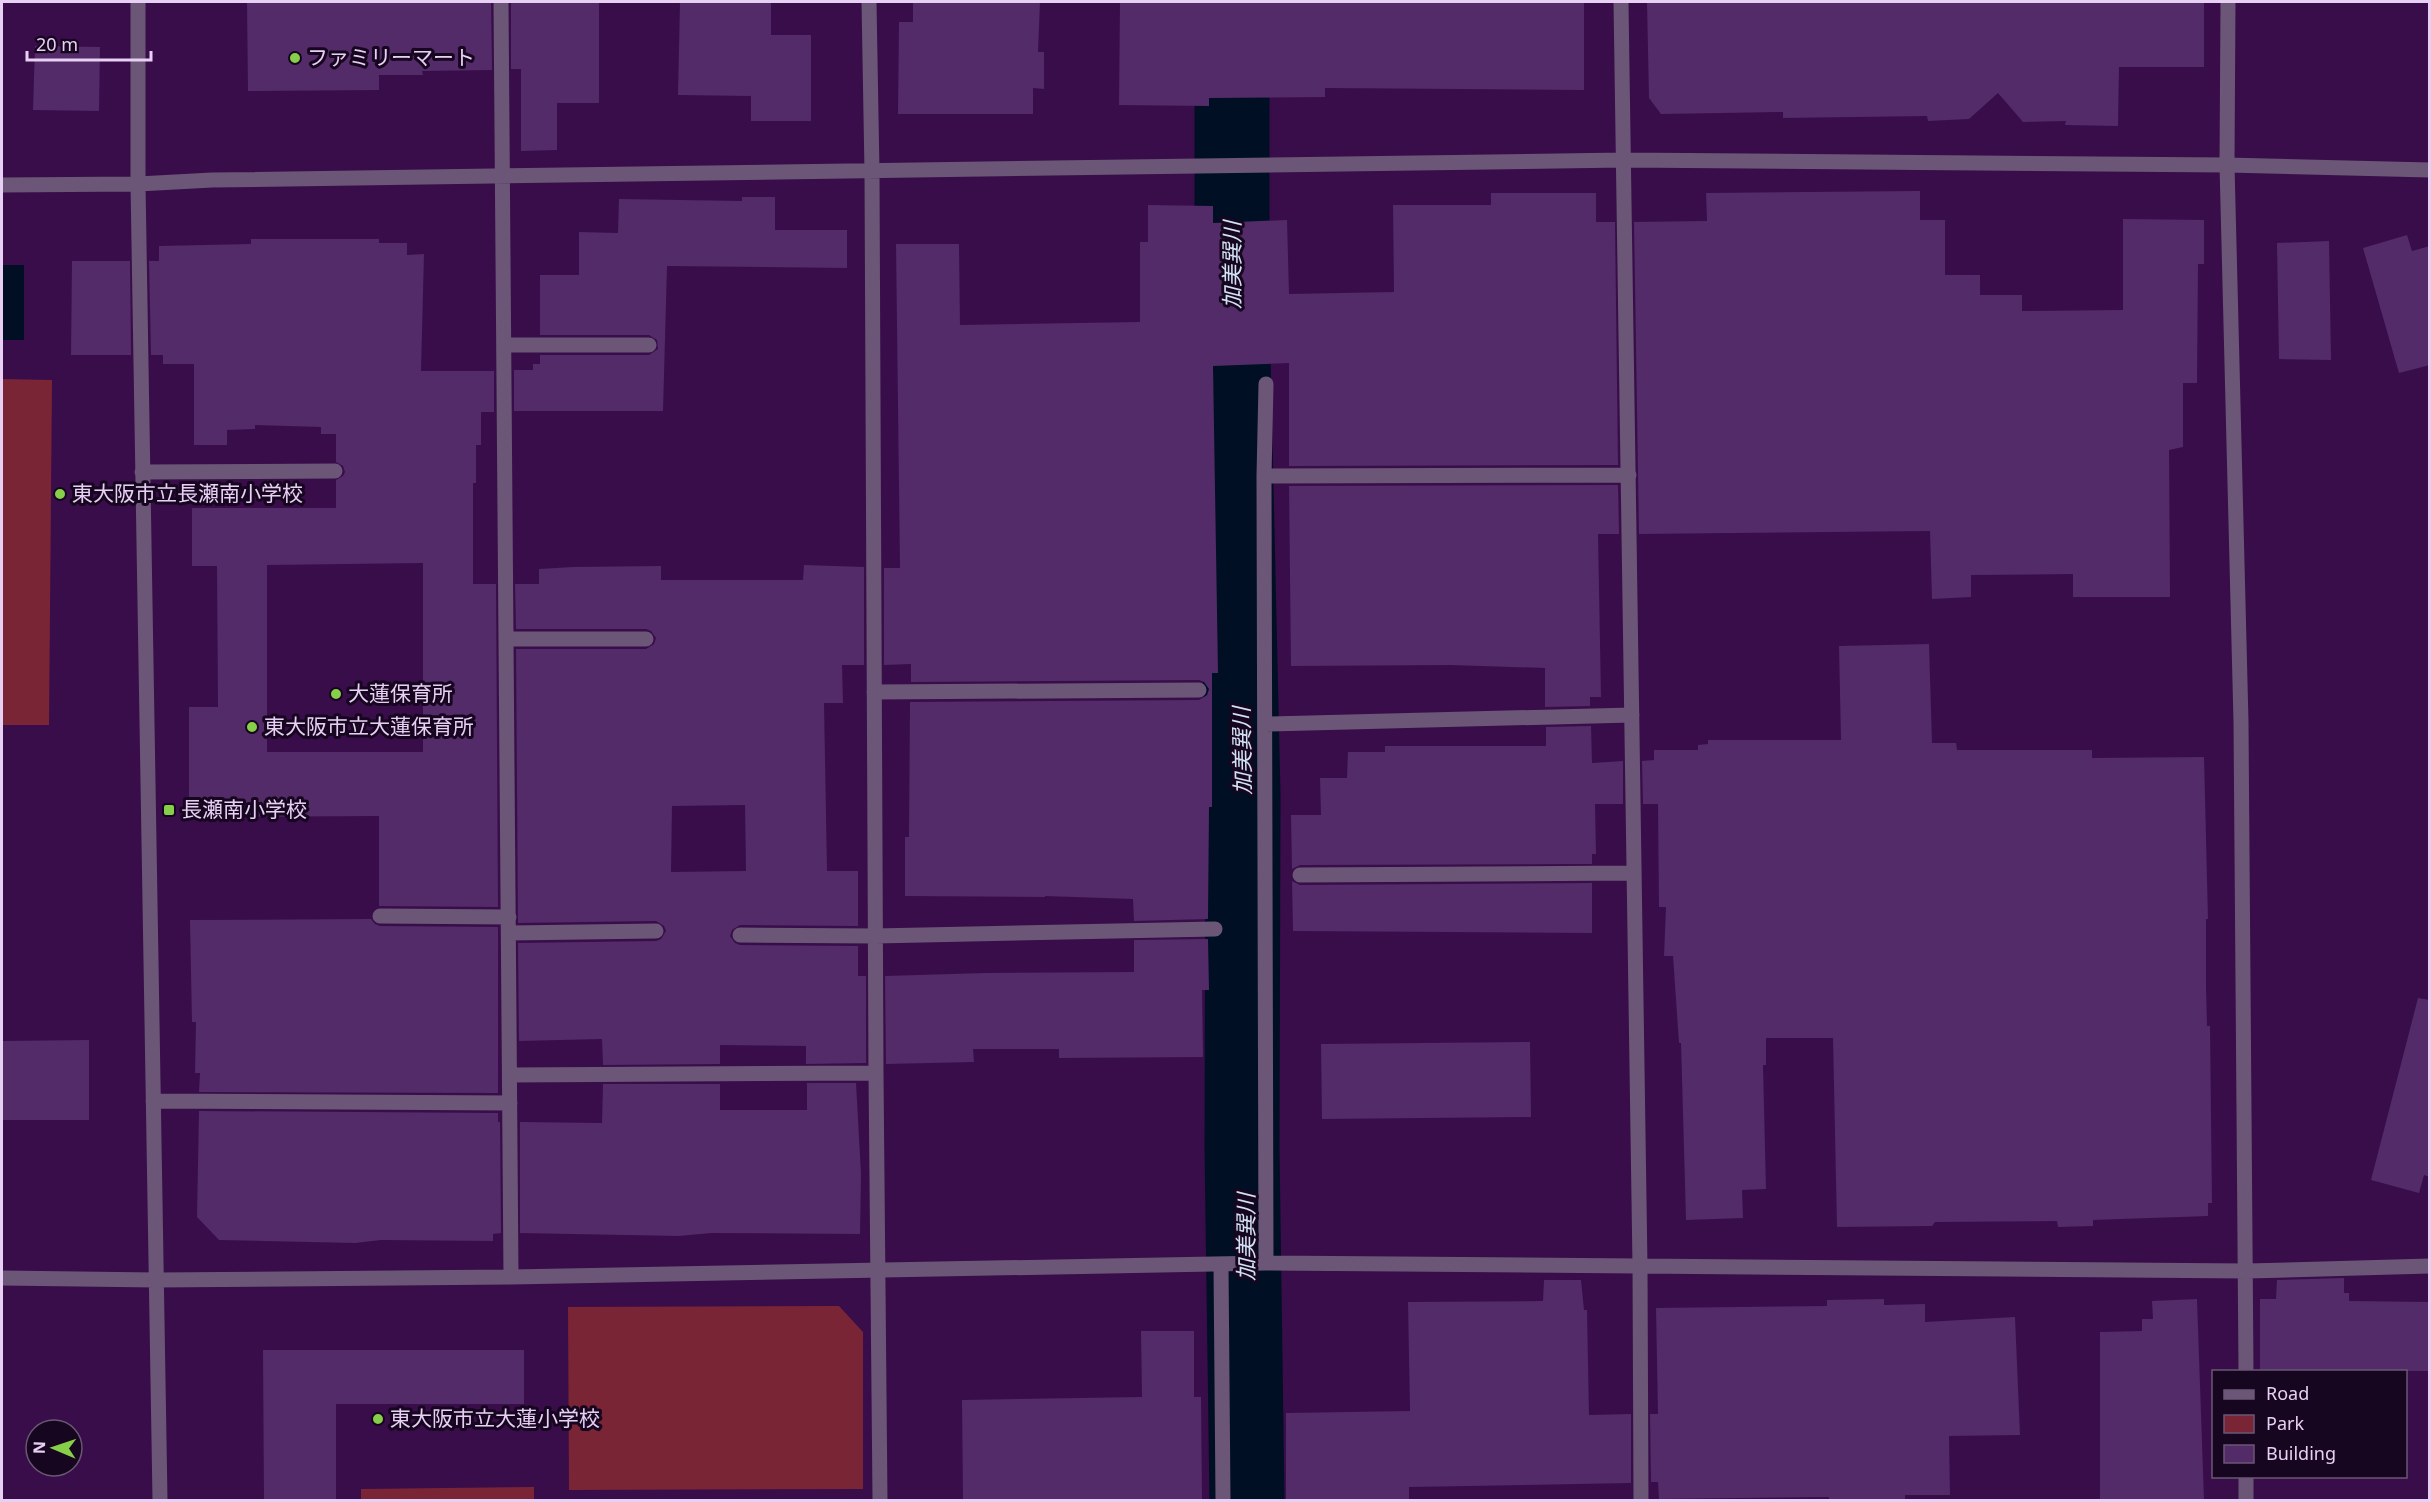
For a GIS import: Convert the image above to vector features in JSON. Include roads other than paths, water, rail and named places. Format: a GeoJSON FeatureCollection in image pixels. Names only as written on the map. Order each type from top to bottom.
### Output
{"type":"FeatureCollection","features":[{"type":"Feature","properties":{"kind":"street"},"geometry":{"type":"LineString","coordinates":[[138,2],[142,472],[160,1500]]}},
{"type":"Feature","properties":{"kind":"street"},"geometry":{"type":"LineString","coordinates":[[501,2],[511,1277]]}},
{"type":"Feature","properties":{"kind":"street"},"geometry":{"type":"LineString","coordinates":[[869,2],[880,1500]]}},
{"type":"Feature","properties":{"kind":"street"},"geometry":{"type":"LineString","coordinates":[[1621,2],[1640,1266],[1641,1500]]}},
{"type":"Feature","properties":{"kind":"street"},"geometry":{"type":"LineString","coordinates":[[2228,2],[2227,165],[2241,722],[2246,1370]]}},
{"type":"Feature","properties":{"kind":"street"},"geometry":{"type":"LineString","coordinates":[[2,185],[1624,160],[2227,165],[2430,170]]}},
{"type":"Feature","properties":{"kind":"street"},"geometry":{"type":"LineString","coordinates":[[505,345],[649,345]]}},
{"type":"Feature","properties":{"kind":"street"},"geometry":{"type":"LineString","coordinates":[[1260,1263],[1266,724],[1264,476],[1266,384]]}},
{"type":"Feature","properties":{"kind":"street"},"geometry":{"type":"LineString","coordinates":[[142,472],[335,471]]}},
{"type":"Feature","properties":{"kind":"street"},"geometry":{"type":"LineString","coordinates":[[1264,476],[1629,475]]}},
{"type":"Feature","properties":{"kind":"street"},"geometry":{"type":"LineString","coordinates":[[507,639],[646,639]]}},
{"type":"Feature","properties":{"kind":"street"},"geometry":{"type":"LineString","coordinates":[[874,692],[1199,690]]}},
{"type":"Feature","properties":{"kind":"street"},"geometry":{"type":"LineString","coordinates":[[1266,724],[1632,715]]}},
{"type":"Feature","properties":{"kind":"street"},"geometry":{"type":"LineString","coordinates":[[1300,875],[1634,873]]}},
{"type":"Feature","properties":{"kind":"street"},"geometry":{"type":"LineString","coordinates":[[380,916],[509,917]]}},
{"type":"Feature","properties":{"kind":"street"},"geometry":{"type":"LineString","coordinates":[[740,935],[875,936],[1215,929]]}},
{"type":"Feature","properties":{"kind":"street"},"geometry":{"type":"LineString","coordinates":[[509,933],[656,931]]}},
{"type":"Feature","properties":{"kind":"street"},"geometry":{"type":"LineString","coordinates":[[510,1075],[876,1073]]}},
{"type":"Feature","properties":{"kind":"street"},"geometry":{"type":"LineString","coordinates":[[153,1101],[510,1103]]}},
{"type":"Feature","properties":{"kind":"street"},"geometry":{"type":"LineString","coordinates":[[2,1278],[156,1280],[511,1277],[1260,1263],[2247,1271],[2430,1266]]}},
{"type":"Feature","properties":{"kind":"street"},"geometry":{"type":"LineString","coordinates":[[1223,1500],[1225,1264]]}},
{"type":"Feature","properties":{"kind":"street"},"geometry":{"type":"LineString","coordinates":[[2246,1478],[2246,1500]]}},
{"type":"Feature","properties":{"kind":"water"},"geometry":{"type":"Polygon","coordinates":[[[2,265],[24,265],[24,340],[2,340],[2,265]]]}},
{"type":"Feature","properties":{"kind":"waterway","name":"加美巽川"},"geometry":{"type":"LineString","coordinates":[[1232,2],[1232,310],[1243,795],[1242,1147],[1247,1500]]}},
{"type":"Feature","properties":{"kind":"place","name":"ファミリーマート"},"geometry":{"type":"Point","coordinates":[295,58]}},
{"type":"Feature","properties":{"kind":"place","name":"東大阪市立長瀬南小学校"},"geometry":{"type":"Point","coordinates":[60,494]}},
{"type":"Feature","properties":{"kind":"place","name":"大蓮保育所"},"geometry":{"type":"Point","coordinates":[336,694]}},
{"type":"Feature","properties":{"kind":"place","name":"東大阪市立大蓮保育所"},"geometry":{"type":"Point","coordinates":[252,727]}},
{"type":"Feature","properties":{"kind":"place","name":"長瀬南小学校"},"geometry":{"type":"Point","coordinates":[169,810]}},
{"type":"Feature","properties":{"kind":"place","name":"東大阪市立大蓮小学校"},"geometry":{"type":"Point","coordinates":[378,1419]}}]}
